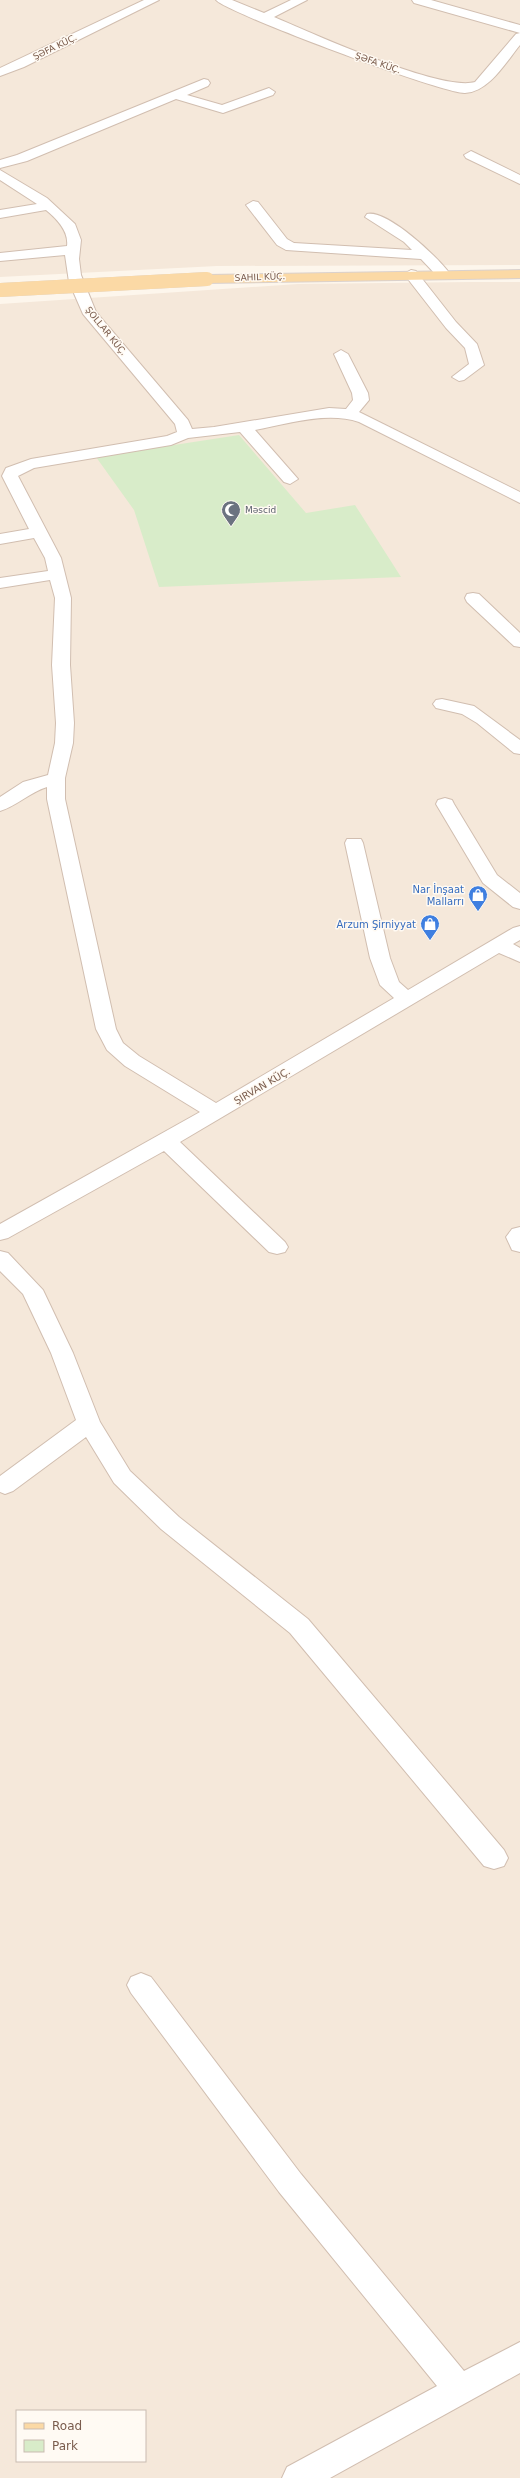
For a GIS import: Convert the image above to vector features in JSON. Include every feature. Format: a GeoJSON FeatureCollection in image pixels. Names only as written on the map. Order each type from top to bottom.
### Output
{"type":"FeatureCollection","features":[{"type":"Feature","properties":{"kind":"main road","name":"SAHIL KÜÇ."},"geometry":{"type":"LineString","coordinates":[[0,290],[207,279],[411,274],[520,274]]}},
{"type":"Feature","properties":{"kind":"street","name":"ŞƏFA KÜÇ."},"geometry":{"type":"LineString","coordinates":[[222,0],[356,56],[455,89],[473,88],[479,85],[520,37]]}},
{"type":"Feature","properties":{"kind":"street"},"geometry":{"type":"LineString","coordinates":[[265,17],[301,0]]}},
{"type":"Feature","properties":{"kind":"street"},"geometry":{"type":"LineString","coordinates":[[418,0],[520,29]]}},
{"type":"Feature","properties":{"kind":"street","name":"ŞƏFA KÜÇ."},"geometry":{"type":"LineString","coordinates":[[0,72],[20,64],[146,1]]}},
{"type":"Feature","properties":{"kind":"street"},"geometry":{"type":"LineString","coordinates":[[0,164],[22,158],[204,83]]}},
{"type":"Feature","properties":{"kind":"street"},"geometry":{"type":"LineString","coordinates":[[175,95],[223,110],[269,92]]}},
{"type":"Feature","properties":{"kind":"street"},"geometry":{"type":"LineString","coordinates":[[471,155],[520,180]]}},
{"type":"Feature","properties":{"kind":"street","name":"ŞOLLAR KÜÇ."},"geometry":{"type":"LineString","coordinates":[[0,174],[48,206],[70,226],[74,239],[72,261],[79,295],[90,314],[183,423],[185,434]]}},
{"type":"Feature","properties":{"kind":"street"},"geometry":{"type":"LineString","coordinates":[[253,205],[282,242],[291,247],[424,255]]}},
{"type":"Feature","properties":{"kind":"street"},"geometry":{"type":"LineString","coordinates":[[0,214],[48,206]]}},
{"type":"Feature","properties":{"kind":"street"},"geometry":{"type":"LineString","coordinates":[[372,217],[409,239],[443,274]]}},
{"type":"Feature","properties":{"kind":"street"},"geometry":{"type":"LineString","coordinates":[[0,257],[73,250]]}},
{"type":"Feature","properties":{"kind":"street"},"geometry":{"type":"LineString","coordinates":[[411,274],[451,325],[472,347],[477,365],[458,377]]}},
{"type":"Feature","properties":{"kind":"street"},"geometry":{"type":"LineString","coordinates":[[341,354],[360,393],[361,400],[350,414]]}},
{"type":"Feature","properties":{"kind":"street"},"geometry":{"type":"LineString","coordinates":[[216,1112],[132,1060],[114,1046],[106,1029],[56,799],[56,778],[64,743],[65,723],[61,665],[63,598],[58,574],[40,532],[14,487],[6,469],[171,440],[185,434],[244,427],[311,415],[350,414],[364,419],[520,498]]}},
{"type":"Feature","properties":{"kind":"street"},"geometry":{"type":"LineString","coordinates":[[244,427],[290,479]]}},
{"type":"Feature","properties":{"kind":"street"},"geometry":{"type":"LineString","coordinates":[[0,539],[40,532]]}},
{"type":"Feature","properties":{"kind":"street"},"geometry":{"type":"LineString","coordinates":[[0,583],[58,574]]}},
{"type":"Feature","properties":{"kind":"street"},"geometry":{"type":"LineString","coordinates":[[473,598],[520,642]]}},
{"type":"Feature","properties":{"kind":"street"},"geometry":{"type":"LineString","coordinates":[[442,704],[468,710],[483,718],[520,749]]}},
{"type":"Feature","properties":{"kind":"street"},"geometry":{"type":"LineString","coordinates":[[0,805],[10,796],[29,786],[56,778]]}},
{"type":"Feature","properties":{"kind":"street"},"geometry":{"type":"LineString","coordinates":[[445,804],[490,880],[520,903]]}},
{"type":"Feature","properties":{"kind":"street"},"geometry":{"type":"LineString","coordinates":[[354,843],[380,958],[390,985],[408,1000]]}},
{"type":"Feature","properties":{"kind":"street","name":"ŞIRVAN KÜÇ."},"geometry":{"type":"LineString","coordinates":[[0,1233],[166,1141],[408,1000],[520,932]]}},
{"type":"Feature","properties":{"kind":"street"},"geometry":{"type":"LineString","coordinates":[[500,945],[520,956]]}},
{"type":"Feature","properties":{"kind":"street"},"geometry":{"type":"LineString","coordinates":[[166,1141],[277,1247]]}},
{"type":"Feature","properties":{"kind":"street"},"geometry":{"type":"LineString","coordinates":[[520,1234],[517,1237],[520,1245]]}},
{"type":"Feature","properties":{"kind":"street"},"geometry":{"type":"LineString","coordinates":[[0,1258],[32,1290],[62,1353],[89,1423],[122,1477],[170,1523],[299,1626],[494,1858]]}},
{"type":"Feature","properties":{"kind":"street"},"geometry":{"type":"LineString","coordinates":[[5,1485],[89,1423]]}},
{"type":"Feature","properties":{"kind":"street"},"geometry":{"type":"LineString","coordinates":[[141,1986],[290,2183],[460,2390]]}},
{"type":"Feature","properties":{"kind":"street"},"geometry":{"type":"LineString","coordinates":[[298,2478],[520,2357]]}},
{"type":"Feature","properties":{"kind":"shaded area"},"geometry":{"type":"Polygon","coordinates":[[[0,0],[520,0],[520,265],[217,266],[0,277],[0,0]]]}},
{"type":"Feature","properties":{"kind":"shaded area"},"geometry":{"type":"Polygon","coordinates":[[[520,282],[520,2478],[0,2478],[0,304],[298,284],[520,282]]]}},
{"type":"Feature","properties":{"kind":"green space"},"geometry":{"type":"Polygon","coordinates":[[[239,435],[306,513],[355,505],[401,577],[159,587],[134,510],[96,457],[239,435]]]}},
{"type":"Feature","properties":{"kind":"place","name":"Məscid"},"geometry":{"type":"Point","coordinates":[231,527]}},
{"type":"Feature","properties":{"kind":"place","name":"Nar İnşaat Mallarrı"},"geometry":{"type":"Point","coordinates":[478,912]}},
{"type":"Feature","properties":{"kind":"place","name":"Arzum Şirniyyat"},"geometry":{"type":"Point","coordinates":[430,941]}}]}
